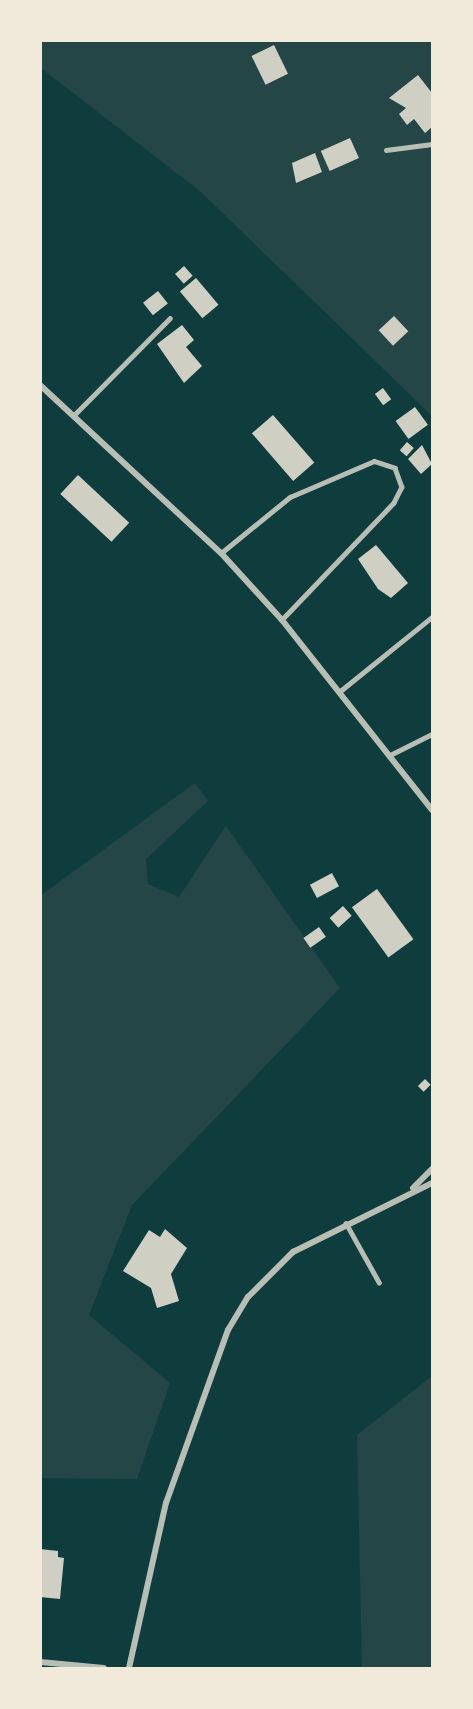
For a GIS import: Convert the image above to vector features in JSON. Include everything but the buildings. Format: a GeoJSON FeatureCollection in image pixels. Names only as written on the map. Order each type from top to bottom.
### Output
{"type":"FeatureCollection","features":[{"type":"Feature","properties":{"kind":"street"},"geometry":{"type":"LineString","coordinates":[[40,385],[221,553],[282,620],[432,810]]}},
{"type":"Feature","properties":{"kind":"street"},"geometry":{"type":"LineString","coordinates":[[412,1188],[432,1169]]}},
{"type":"Feature","properties":{"kind":"street"},"geometry":{"type":"LineString","coordinates":[[129,1668],[166,1503],[228,1330],[271,1269],[346,1223],[412,1188],[432,1183]]}},
{"type":"Feature","properties":{"kind":"street"},"geometry":{"type":"LineString","coordinates":[[40,1662],[104,1668]]}},
{"type":"Feature","properties":{"kind":"lane"},"geometry":{"type":"LineString","coordinates":[[386,150],[432,144]]}},
{"type":"Feature","properties":{"kind":"lane"},"geometry":{"type":"LineString","coordinates":[[74,415],[170,318]]}},
{"type":"Feature","properties":{"kind":"lane"},"geometry":{"type":"LineString","coordinates":[[221,553],[290,496],[374,461],[395,468],[402,487],[394,503],[282,620]]}},
{"type":"Feature","properties":{"kind":"lane"},"geometry":{"type":"LineString","coordinates":[[339,692],[432,617]]}},
{"type":"Feature","properties":{"kind":"lane"},"geometry":{"type":"LineString","coordinates":[[390,755],[432,734]]}},
{"type":"Feature","properties":{"kind":"lane"},"geometry":{"type":"LineString","coordinates":[[346,1223],[379,1282]]}},
{"type":"Feature","properties":{"kind":"shaded area"},"geometry":{"type":"Polygon","coordinates":[[[40,41],[432,41],[432,416],[201,192],[41,68],[40,41]]]}},
{"type":"Feature","properties":{"kind":"shaded area"},"geometry":{"type":"Polygon","coordinates":[[[195,783],[208,801],[146,859],[148,884],[179,897],[226,826],[340,988],[132,1205],[89,1315],[170,1383],[137,1479],[41,1478],[40,896],[195,783]]]}},
{"type":"Feature","properties":{"kind":"shaded area"},"geometry":{"type":"Polygon","coordinates":[[[432,1376],[432,1668],[362,1668],[357,1435],[432,1376]]]}}]}
